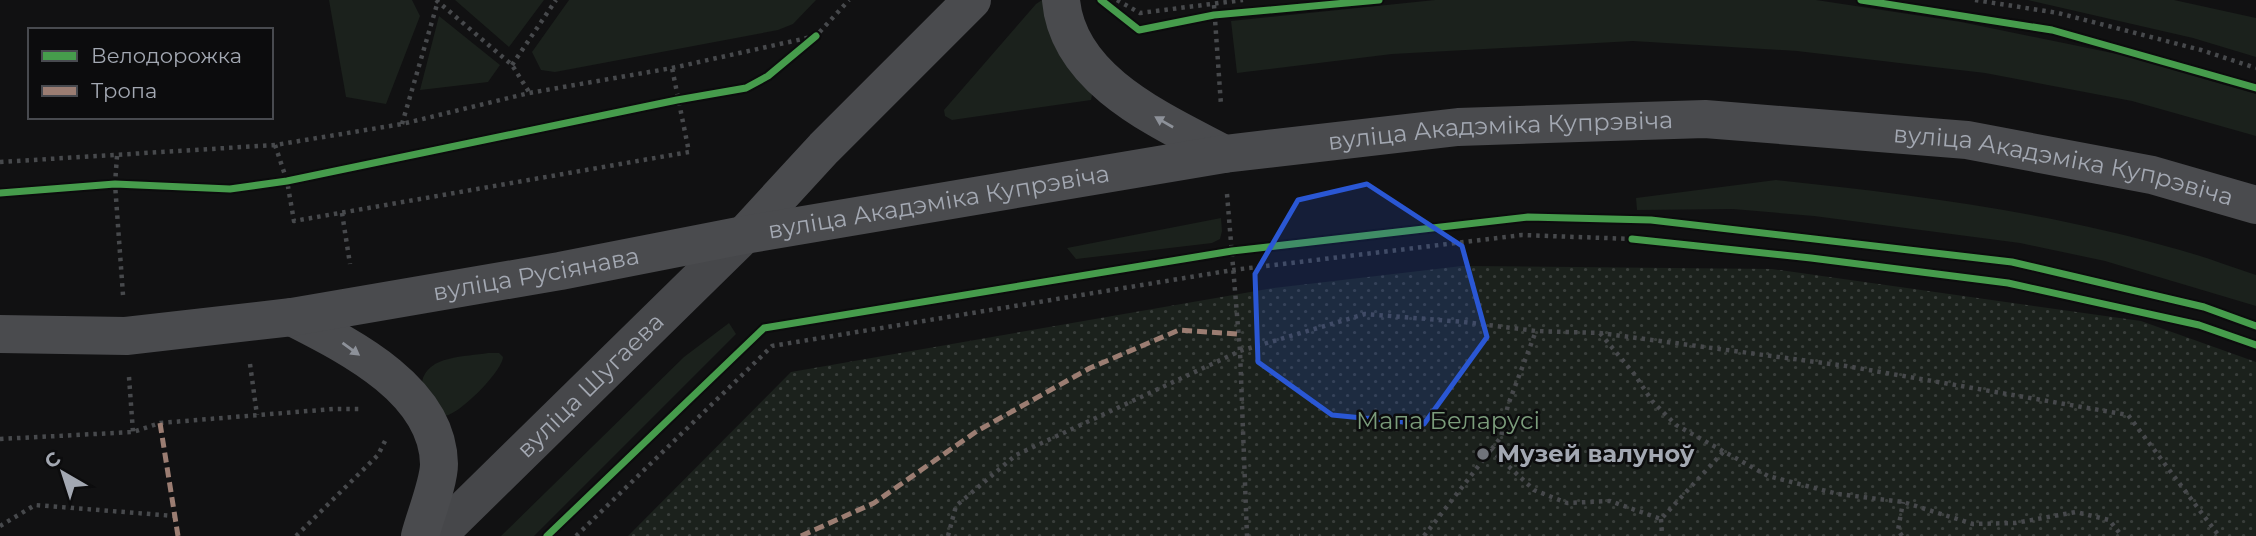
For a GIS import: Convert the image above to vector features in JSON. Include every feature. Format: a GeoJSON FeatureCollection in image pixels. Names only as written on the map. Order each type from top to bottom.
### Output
{"type":"FeatureCollection","features":[{"type":"Feature","properties":{"kind":"main road"},"geometry":{"type":"LineString","coordinates":[[744,235],[824,148],[972,0]]}},
{"type":"Feature","properties":{"kind":"main road"},"geometry":{"type":"LineString","coordinates":[[1062,0],[1069,31],[1084,57],[1107,82],[1163,122],[1224,154]]}},
{"type":"Feature","properties":{"kind":"main road","name":"вуліца Акадэміка Купрэвіча"},"geometry":{"type":"LineString","coordinates":[[744,235],[1224,154],[1458,127],[1704,119],[1967,140],[2152,175],[2256,205]]}},
{"type":"Feature","properties":{"kind":"main road","name":"вуліца Русіянава"},"geometry":{"type":"LineString","coordinates":[[0,334],[126,336],[292,317],[744,235]]}},
{"type":"Feature","properties":{"kind":"main road"},"geometry":{"type":"LineString","coordinates":[[292,317],[340,342],[386,374],[418,403],[437,438],[439,467],[420,536]]}},
{"type":"Feature","properties":{"kind":"street","name":"вуліца Шугаева"},"geometry":{"type":"LineString","coordinates":[[437,536],[744,235]]}},
{"type":"Feature","properties":{"kind":"path"},"geometry":{"type":"LineString","coordinates":[[402,124],[438,0],[512,65],[529,93]]}},
{"type":"Feature","properties":{"kind":"path"},"geometry":{"type":"LineString","coordinates":[[512,65],[556,0]]}},
{"type":"Feature","properties":{"kind":"path"},"geometry":{"type":"LineString","coordinates":[[797,52],[816,36],[849,0]]}},
{"type":"Feature","properties":{"kind":"path"},"geometry":{"type":"LineString","coordinates":[[1117,0],[1140,13],[1243,0]]}},
{"type":"Feature","properties":{"kind":"path"},"geometry":{"type":"LineString","coordinates":[[1975,0],[2058,13],[2201,50],[2256,68]]}},
{"type":"Feature","properties":{"kind":"path"},"geometry":{"type":"LineString","coordinates":[[1202,17],[1224,14]]}},
{"type":"Feature","properties":{"kind":"path"},"geometry":{"type":"LineString","coordinates":[[0,162],[275,145],[402,124],[529,93],[672,68],[816,36]]}},
{"type":"Feature","properties":{"kind":"path"},"geometry":{"type":"LineString","coordinates":[[275,145],[287,181],[294,221],[689,152],[672,68]]}},
{"type":"Feature","properties":{"kind":"path"},"geometry":{"type":"LineString","coordinates":[[663,103],[689,98]]}},
{"type":"Feature","properties":{"kind":"path"},"geometry":{"type":"LineString","coordinates":[[276,182],[300,178]]}},
{"type":"Feature","properties":{"kind":"path"},"geometry":{"type":"LineString","coordinates":[[102,185],[128,184]]}},
{"type":"Feature","properties":{"kind":"path"},"geometry":{"type":"LineString","coordinates":[[342,213],[356,307]]}},
{"type":"Feature","properties":{"kind":"path"},"geometry":{"type":"LineString","coordinates":[[576,536],[772,346],[1233,270],[1522,235],[1632,239],[2008,283],[2199,325],[2256,345]]}},
{"type":"Feature","properties":{"kind":"path"},"geometry":{"type":"LineString","coordinates":[[1218,253],[1245,250]]}},
{"type":"Feature","properties":{"kind":"path"},"geometry":{"type":"LineString","coordinates":[[1233,270],[1240,351],[1247,536]]}},
{"type":"Feature","properties":{"kind":"path"},"geometry":{"type":"LineString","coordinates":[[948,536],[956,506],[1016,455],[1240,351],[1365,314],[1536,331],[1600,333],[1846,366],[2128,415],[2219,536]]}},
{"type":"Feature","properties":{"kind":"path"},"geometry":{"type":"LineString","coordinates":[[245,322],[257,415]]}},
{"type":"Feature","properties":{"kind":"path"},"geometry":{"type":"LineString","coordinates":[[1424,536],[1501,437],[1508,405],[1536,331]]}},
{"type":"Feature","properties":{"kind":"path"},"geometry":{"type":"LineString","coordinates":[[1600,333],[1635,375],[1652,401],[1676,425],[1768,476],[1838,494],[1903,502],[1973,524],[2015,523],[2076,512],[2109,520],[2122,536]]}},
{"type":"Feature","properties":{"kind":"path"},"geometry":{"type":"LineString","coordinates":[[0,439],[133,432],[160,423],[348,408],[368,411]]}},
{"type":"Feature","properties":{"kind":"path"},"geometry":{"type":"LineString","coordinates":[[296,536],[378,455],[385,443],[386,430]]}},
{"type":"Feature","properties":{"kind":"path"},"geometry":{"type":"LineString","coordinates":[[1490,449],[1534,490],[1567,503],[1610,501],[1661,519]]}},
{"type":"Feature","properties":{"kind":"path"},"geometry":{"type":"LineString","coordinates":[[1662,536],[1661,519],[1725,450]]}},
{"type":"Feature","properties":{"kind":"path"},"geometry":{"type":"LineString","coordinates":[[1902,536],[1898,530],[1903,502]]}},
{"type":"Feature","properties":{"kind":"path"},"geometry":{"type":"LineString","coordinates":[[0,526],[35,505],[175,516]]}},
{"type":"Feature","properties":{"kind":"highlighted area"},"geometry":{"type":"Polygon","coordinates":[[[1367,184],[1462,246],[1487,337],[1424,424],[1332,415],[1258,362],[1255,274],[1298,200],[1367,184]]]}},
{"type":"Feature","properties":{"kind":"green space"},"geometry":{"type":"Polygon","coordinates":[[[329,0],[412,0],[420,16],[386,104],[346,97],[329,0]]]}},
{"type":"Feature","properties":{"kind":"green space"},"geometry":{"type":"Polygon","coordinates":[[[455,0],[544,0],[509,47],[455,0]]]}},
{"type":"Feature","properties":{"kind":"green space"},"geometry":{"type":"Polygon","coordinates":[[[569,0],[816,0],[793,24],[778,30],[555,72],[541,70],[532,52],[569,0]]]}},
{"type":"Feature","properties":{"kind":"green space"},"geometry":{"type":"Polygon","coordinates":[[[1042,0],[1050,24],[1094,86],[1091,100],[952,120],[945,116],[944,110],[1042,0]]]}},
{"type":"Feature","properties":{"kind":"green space"},"geometry":{"type":"Polygon","coordinates":[[[1435,0],[1816,0],[1961,22],[2122,55],[2256,94],[2256,136],[2132,101],[1985,73],[1797,51],[1633,41],[1392,54],[1237,73],[1231,21],[1435,0]]]}},
{"type":"Feature","properties":{"kind":"green space"},"geometry":{"type":"Polygon","coordinates":[[[2028,0],[2174,0],[2256,18],[2256,57],[2193,38],[2028,0]]]}},
{"type":"Feature","properties":{"kind":"green space"},"geometry":{"type":"Polygon","coordinates":[[[439,16],[500,65],[488,82],[420,90],[439,16]]]}},
{"type":"Feature","properties":{"kind":"green space"},"geometry":{"type":"Polygon","coordinates":[[[1776,180],[1980,206],[2131,237],[2256,275],[2256,306],[2105,261],[2020,243],[1814,216],[1733,209],[1637,210],[1636,198],[1776,180]]]}},
{"type":"Feature","properties":{"kind":"green space"},"geometry":{"type":"Polygon","coordinates":[[[1221,218],[1220,239],[1212,243],[1076,259],[1067,248],[1221,218]]]}},
{"type":"Feature","properties":{"kind":"green space","name":"Музей валуноў"},"geometry":{"type":"Polygon","coordinates":[[[1462,266],[1772,269],[2141,321],[2256,362],[2256,536],[628,536],[791,372],[1274,288],[1462,266]]]}},
{"type":"Feature","properties":{"kind":"green space"},"geometry":{"type":"Polygon","coordinates":[[[729,323],[736,334],[534,536],[501,536],[684,357],[729,323]]]}},
{"type":"Feature","properties":{"kind":"green space"},"geometry":{"type":"Polygon","coordinates":[[[499,353],[503,357],[495,373],[469,401],[444,416],[422,382],[425,373],[439,362],[499,353]]]}},
{"type":"Feature","properties":{"kind":"marked path"},"geometry":{"type":"LineString","coordinates":[[801,536],[874,503],[977,431],[1090,368],[1179,330],[1238,334]]}},
{"type":"Feature","properties":{"kind":"marked path"},"geometry":{"type":"LineString","coordinates":[[160,423],[178,536]]}},
{"type":"Feature","properties":{"kind":"cycle path"},"geometry":{"type":"LineString","coordinates":[[1101,0],[1139,30],[1214,15],[1379,0]]}},
{"type":"Feature","properties":{"kind":"cycle path"},"geometry":{"type":"LineString","coordinates":[[1861,0],[2052,30],[2256,88]]}},
{"type":"Feature","properties":{"kind":"cycle path"},"geometry":{"type":"LineString","coordinates":[[0,193],[115,184],[230,189],[287,181],[746,88],[768,76],[816,36]]}},
{"type":"Feature","properties":{"kind":"cycle path"},"geometry":{"type":"LineString","coordinates":[[547,536],[764,328],[1232,251],[1528,217],[1651,220],[2012,262],[2204,307],[2256,326]]}},
{"type":"Feature","properties":{"kind":"cycle path"},"geometry":{"type":"LineString","coordinates":[[1632,239],[2008,283],[2199,325],[2256,345]]}},
{"type":"Feature","properties":{"kind":"place","name":"Музей валуноў"},"geometry":{"type":"Point","coordinates":[1483,454]}},
{"type":"Feature","properties":{"kind":"park label","name":"Мапа Беларусі"},"geometry":{"type":"Point","coordinates":[1448,421]}}]}
